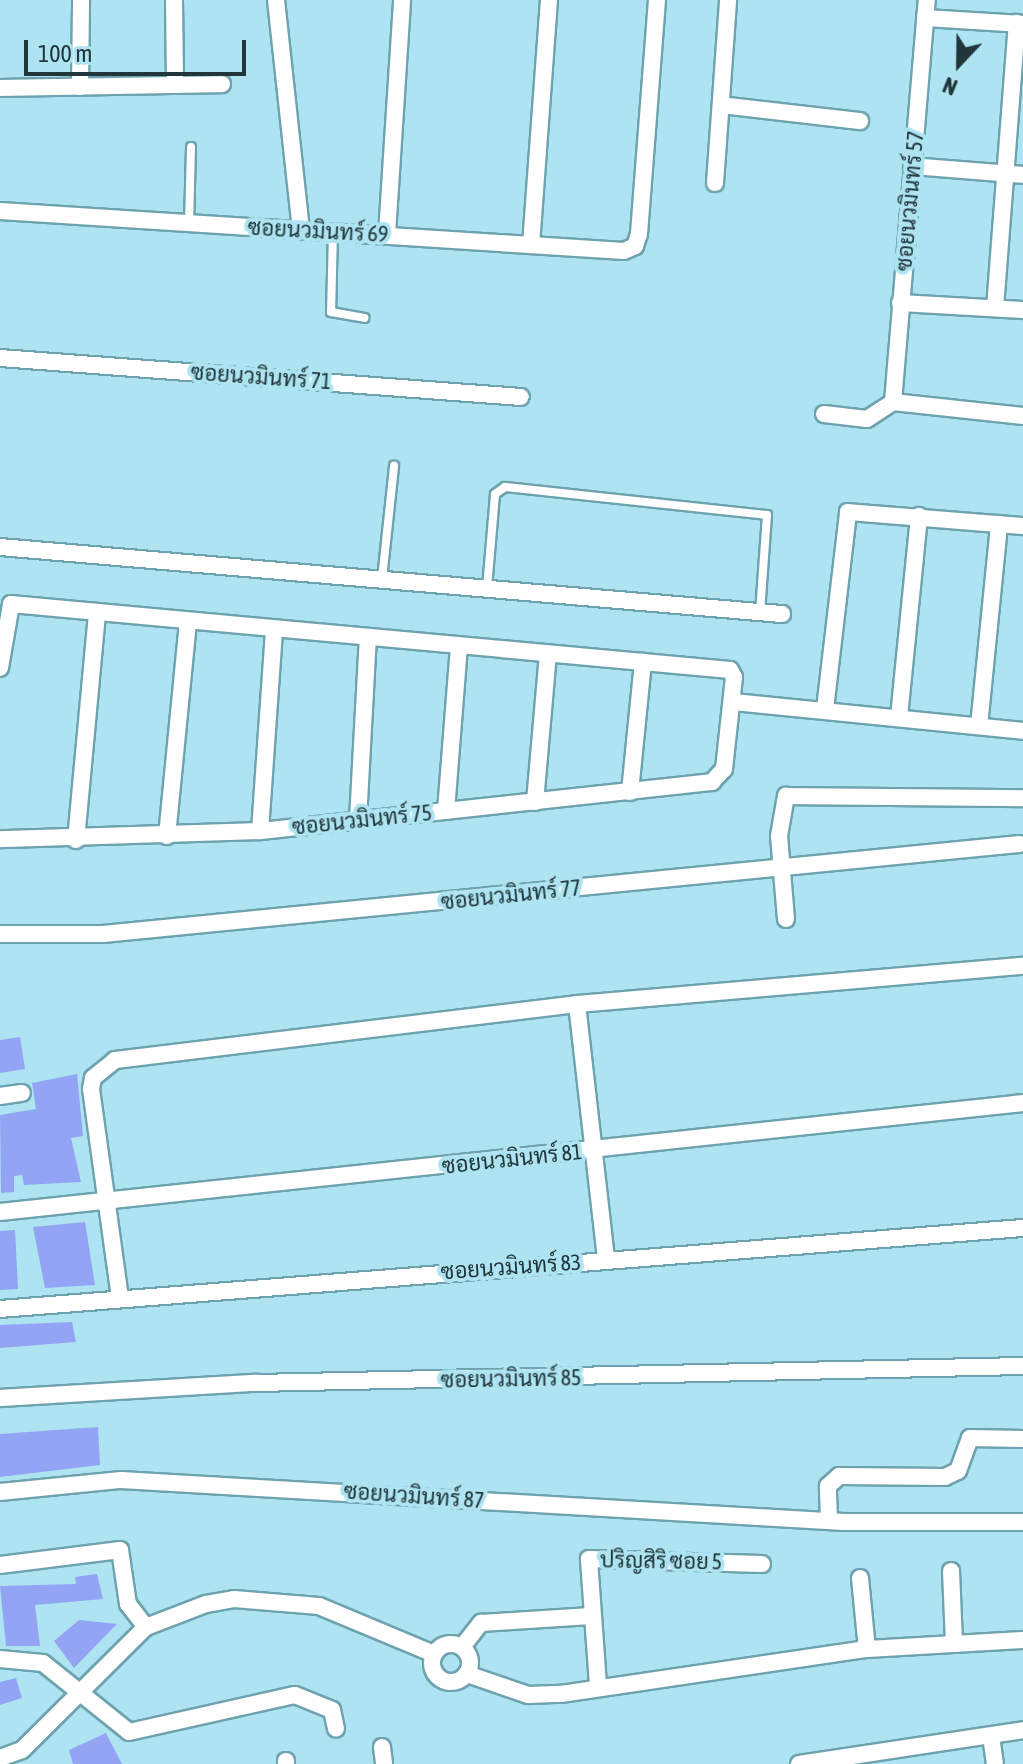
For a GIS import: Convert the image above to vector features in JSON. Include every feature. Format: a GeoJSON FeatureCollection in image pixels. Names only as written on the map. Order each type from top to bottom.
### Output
{"type":"FeatureCollection","features":[{"type":"Feature","properties":{"kind":"street"},"geometry":{"type":"LineString","coordinates":[[80,87],[81,0]]}},
{"type":"Feature","properties":{"kind":"street"},"geometry":{"type":"LineString","coordinates":[[174,0],[175,85]]}},
{"type":"Feature","properties":{"kind":"street"},"geometry":{"type":"LineString","coordinates":[[276,0],[301,231]]}},
{"type":"Feature","properties":{"kind":"street"},"geometry":{"type":"LineString","coordinates":[[387,234],[402,0]]}},
{"type":"Feature","properties":{"kind":"street"},"geometry":{"type":"LineString","coordinates":[[531,245],[549,0]]}},
{"type":"Feature","properties":{"kind":"street","name":"ซอยนวมินทร์ 69"},"geometry":{"type":"LineString","coordinates":[[0,211],[387,234],[611,252],[635,246],[657,0]]}},
{"type":"Feature","properties":{"kind":"street"},"geometry":{"type":"LineString","coordinates":[[715,183],[728,0]]}},
{"type":"Feature","properties":{"kind":"street","name":"ซอยนวมินทร์ 57"},"geometry":{"type":"LineString","coordinates":[[893,402],[927,0]]}},
{"type":"Feature","properties":{"kind":"street"},"geometry":{"type":"LineString","coordinates":[[925,18],[1020,23],[995,308]]}},
{"type":"Feature","properties":{"kind":"street"},"geometry":{"type":"LineString","coordinates":[[0,88],[222,84]]}},
{"type":"Feature","properties":{"kind":"street"},"geometry":{"type":"LineString","coordinates":[[721,105],[860,121]]}},
{"type":"Feature","properties":{"kind":"street"},"geometry":{"type":"LineString","coordinates":[[912,166],[1023,175]]}},
{"type":"Feature","properties":{"kind":"street"},"geometry":{"type":"LineString","coordinates":[[900,303],[1023,310]]}},
{"type":"Feature","properties":{"kind":"street","name":"ซอยนวมินทร์ 71"},"geometry":{"type":"LineString","coordinates":[[0,358],[521,397]]}},
{"type":"Feature","properties":{"kind":"street"},"geometry":{"type":"LineString","coordinates":[[824,414],[867,419],[893,402],[1023,416]]}},
{"type":"Feature","properties":{"kind":"street"},"geometry":{"type":"LineString","coordinates":[[825,709],[844,519],[854,509],[1023,526]]}},
{"type":"Feature","properties":{"kind":"street"},"geometry":{"type":"LineString","coordinates":[[899,717],[919,516]]}},
{"type":"Feature","properties":{"kind":"street"},"geometry":{"type":"LineString","coordinates":[[979,726],[999,524]]}},
{"type":"Feature","properties":{"kind":"street"},"geometry":{"type":"LineString","coordinates":[[0,547],[782,614]]}},
{"type":"Feature","properties":{"kind":"street"},"geometry":{"type":"LineString","coordinates":[[0,668],[11,604],[730,670],[734,702],[1023,731]]}},
{"type":"Feature","properties":{"kind":"street"},"geometry":{"type":"LineString","coordinates":[[76,840],[97,612]]}},
{"type":"Feature","properties":{"kind":"street"},"geometry":{"type":"LineString","coordinates":[[167,836],[188,621]]}},
{"type":"Feature","properties":{"kind":"street"},"geometry":{"type":"LineString","coordinates":[[260,831],[274,629]]}},
{"type":"Feature","properties":{"kind":"street"},"geometry":{"type":"LineString","coordinates":[[358,820],[368,637]]}},
{"type":"Feature","properties":{"kind":"street"},"geometry":{"type":"LineString","coordinates":[[446,811],[459,646]]}},
{"type":"Feature","properties":{"kind":"street"},"geometry":{"type":"LineString","coordinates":[[535,802],[548,654]]}},
{"type":"Feature","properties":{"kind":"street"},"geometry":{"type":"LineString","coordinates":[[630,792],[643,662]]}},
{"type":"Feature","properties":{"kind":"street","name":"ซอยนวมินทร์ 75"},"geometry":{"type":"LineString","coordinates":[[0,839],[76,840],[260,831],[712,782],[720,776],[734,702]]}},
{"type":"Feature","properties":{"kind":"street"},"geometry":{"type":"LineString","coordinates":[[786,919],[780,869],[780,816],[786,796],[1023,798]]}},
{"type":"Feature","properties":{"kind":"street","name":"ซอยนวมินทร์ 77"},"geometry":{"type":"LineString","coordinates":[[0,934],[103,934],[1020,844]]}},
{"type":"Feature","properties":{"kind":"street"},"geometry":{"type":"LineString","coordinates":[[120,1298],[91,1089],[93,1078],[115,1060],[577,1004],[1023,967]]}},
{"type":"Feature","properties":{"kind":"street"},"geometry":{"type":"LineString","coordinates":[[577,1004],[589,1151],[606,1260]]}},
{"type":"Feature","properties":{"kind":"street"},"geometry":{"type":"LineString","coordinates":[[0,1096],[22,1093]]}},
{"type":"Feature","properties":{"kind":"street","name":"ซอยนวมินทร์ 81"},"geometry":{"type":"LineString","coordinates":[[0,1212],[1023,1103]]}},
{"type":"Feature","properties":{"kind":"street","name":"ซอยนวมินทร์ 83"},"geometry":{"type":"LineString","coordinates":[[0,1309],[1023,1228]]}},
{"type":"Feature","properties":{"kind":"street","name":"ซอยนวมินทร์ 85"},"geometry":{"type":"LineString","coordinates":[[0,1398],[256,1383],[1023,1366]]}},
{"type":"Feature","properties":{"kind":"street"},"geometry":{"type":"LineString","coordinates":[[829,1520],[828,1486],[839,1476],[945,1477],[958,1471],[970,1438],[1023,1439]]}},
{"type":"Feature","properties":{"kind":"street","name":"ซอยนวมินทร์ 87"},"geometry":{"type":"LineString","coordinates":[[0,1492],[121,1480],[829,1520],[1023,1522]]}},
{"type":"Feature","properties":{"kind":"street"},"geometry":{"type":"LineString","coordinates":[[0,1565],[120,1550],[128,1604],[146,1627]]}},
{"type":"Feature","properties":{"kind":"street","name":"ปริญสิริ ซอย 5"},"geometry":{"type":"LineString","coordinates":[[598,1685],[589,1559],[762,1564]]}},
{"type":"Feature","properties":{"kind":"street"},"geometry":{"type":"LineString","coordinates":[[951,1571],[954,1644]]}},
{"type":"Feature","properties":{"kind":"street"},"geometry":{"type":"LineString","coordinates":[[860,1578],[867,1649]]}},
{"type":"Feature","properties":{"kind":"street"},"geometry":{"type":"LineString","coordinates":[[0,1758],[22,1750],[146,1627],[206,1604],[275,1600],[362,1621],[434,1654]]}},
{"type":"Feature","properties":{"kind":"street"},"geometry":{"type":"LineString","coordinates":[[462,1647],[481,1623],[591,1616]]}},
{"type":"Feature","properties":{"kind":"street"},"geometry":{"type":"LineString","coordinates":[[434,1654],[435,1673],[444,1681],[467,1674],[528,1695],[867,1649],[1023,1640]]}},
{"type":"Feature","properties":{"kind":"street"},"geometry":{"type":"LineString","coordinates":[[434,1654],[449,1643],[462,1647],[471,1662],[467,1674]]}},
{"type":"Feature","properties":{"kind":"street"},"geometry":{"type":"LineString","coordinates":[[0,1659],[43,1663],[77,1694],[129,1732],[295,1695],[332,1710],[336,1729]]}},
{"type":"Feature","properties":{"kind":"street"},"geometry":{"type":"LineString","coordinates":[[799,1764],[1023,1730]]}},
{"type":"Feature","properties":{"kind":"street"},"geometry":{"type":"LineString","coordinates":[[991,1736],[995,1764]]}},
{"type":"Feature","properties":{"kind":"street"},"geometry":{"type":"LineString","coordinates":[[382,1747],[384,1764]]}},
{"type":"Feature","properties":{"kind":"lane"},"geometry":{"type":"LineString","coordinates":[[189,224],[191,147]]}},
{"type":"Feature","properties":{"kind":"lane"},"geometry":{"type":"LineString","coordinates":[[333,232],[331,312],[364,318]]}},
{"type":"Feature","properties":{"kind":"lane"},"geometry":{"type":"LineString","coordinates":[[382,579],[394,466]]}},
{"type":"Feature","properties":{"kind":"lane"},"geometry":{"type":"LineString","coordinates":[[487,588],[495,494],[505,487],[767,515],[760,612]]}},
{"type":"Feature","properties":{"kind":"building"},"geometry":{"type":"Polygon","coordinates":[[[20,1037],[25,1069],[0,1073],[0,1040],[20,1037]]]}},
{"type":"Feature","properties":{"kind":"building"},"geometry":{"type":"Polygon","coordinates":[[[77,1074],[83,1136],[71,1138],[81,1182],[24,1185],[22,1175],[14,1176],[14,1192],[1,1193],[0,1115],[36,1109],[32,1083],[77,1074]]]}},
{"type":"Feature","properties":{"kind":"building"},"geometry":{"type":"Polygon","coordinates":[[[85,1222],[95,1285],[45,1288],[33,1227],[85,1222]]]}},
{"type":"Feature","properties":{"kind":"building"},"geometry":{"type":"Polygon","coordinates":[[[15,1230],[18,1289],[0,1290],[0,1231],[15,1230]]]}},
{"type":"Feature","properties":{"kind":"building"},"geometry":{"type":"Polygon","coordinates":[[[72,1322],[76,1342],[0,1348],[0,1325],[72,1322]]]}},
{"type":"Feature","properties":{"kind":"building"},"geometry":{"type":"Polygon","coordinates":[[[98,1427],[100,1465],[0,1477],[0,1434],[98,1427]]]}},
{"type":"Feature","properties":{"kind":"building"},"geometry":{"type":"Polygon","coordinates":[[[97,1574],[103,1599],[35,1605],[40,1646],[6,1646],[0,1586],[76,1584],[75,1577],[97,1574]]]}},
{"type":"Feature","properties":{"kind":"building"},"geometry":{"type":"Polygon","coordinates":[[[79,1620],[117,1624],[74,1668],[54,1641],[79,1620]]]}},
{"type":"Feature","properties":{"kind":"building"},"geometry":{"type":"Polygon","coordinates":[[[16,1678],[22,1698],[0,1705],[0,1682],[16,1678]]]}},
{"type":"Feature","properties":{"kind":"building"},"geometry":{"type":"Polygon","coordinates":[[[106,1733],[122,1764],[73,1764],[69,1750],[106,1733]]]}}]}
